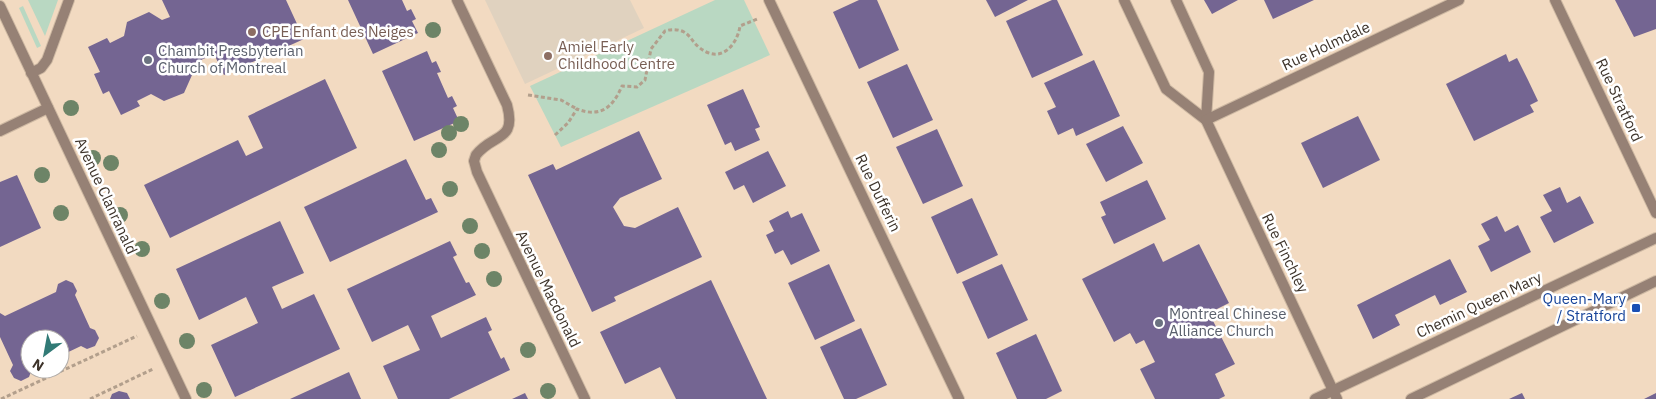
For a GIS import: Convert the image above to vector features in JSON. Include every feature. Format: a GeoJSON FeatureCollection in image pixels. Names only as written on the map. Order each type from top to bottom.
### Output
{"type":"FeatureCollection","features":[{"type":"Feature","properties":{"kind":"street"},"geometry":{"type":"LineString","coordinates":[[31,73],[40,68],[47,60],[69,0]]}},
{"type":"Feature","properties":{"kind":"street","name":"Avenue Macdonald"},"geometry":{"type":"LineString","coordinates":[[457,0],[507,105],[511,119],[508,130],[501,138],[480,150],[474,160],[485,191],[585,399]]}},
{"type":"Feature","properties":{"kind":"street","name":"Rue Dufferin"},"geometry":{"type":"LineString","coordinates":[[769,0],[959,399]]}},
{"type":"Feature","properties":{"kind":"street"},"geometry":{"type":"LineString","coordinates":[[1124,0],[1166,89],[1206,120]]}},
{"type":"Feature","properties":{"kind":"street"},"geometry":{"type":"LineString","coordinates":[[1176,0],[1209,72],[1206,120]]}},
{"type":"Feature","properties":{"kind":"street","name":"Rue Holmdale"},"geometry":{"type":"LineString","coordinates":[[1206,120],[1459,0]]}},
{"type":"Feature","properties":{"kind":"street","name":"Rue Stratford"},"geometry":{"type":"LineString","coordinates":[[1555,0],[1656,213]]}},
{"type":"Feature","properties":{"kind":"street","name":"Avenue Clanranald"},"geometry":{"type":"LineString","coordinates":[[0,6],[186,399]]}},
{"type":"Feature","properties":{"kind":"street"},"geometry":{"type":"LineString","coordinates":[[0,131],[48,108]]}},
{"type":"Feature","properties":{"kind":"street","name":"Rue Finchley"},"geometry":{"type":"LineString","coordinates":[[1206,120],[1335,395]]}},
{"type":"Feature","properties":{"kind":"street","name":"Chemin Queen Mary"},"geometry":{"type":"LineString","coordinates":[[1314,399],[1335,395],[1656,238]]}},
{"type":"Feature","properties":{"kind":"street"},"geometry":{"type":"LineString","coordinates":[[1411,399],[1656,281]]}},
{"type":"Feature","properties":{"kind":"path"},"geometry":{"type":"LineString","coordinates":[[528,95],[561,100],[577,109],[589,112],[602,110],[612,105],[622,86],[632,88],[640,84],[646,77],[651,49],[665,31],[674,29],[685,32],[704,51],[712,54],[725,52],[737,40],[740,26],[757,19]]}},
{"type":"Feature","properties":{"kind":"path"},"geometry":{"type":"LineString","coordinates":[[554,135],[564,127],[577,109]]}},
{"type":"Feature","properties":{"kind":"path"},"geometry":{"type":"LineString","coordinates":[[1,399],[152,328]]}},
{"type":"Feature","properties":{"kind":"path"},"geometry":{"type":"LineString","coordinates":[[90,399],[168,362]]}},
{"type":"Feature","properties":{"kind":"shaded area","name":"Amiel Early Childhood Centre"},"geometry":{"type":"Polygon","coordinates":[[[485,0],[630,0],[644,28],[525,84],[485,0]]]}},
{"type":"Feature","properties":{"kind":"green space"},"geometry":{"type":"Polygon","coordinates":[[[28,0],[58,0],[45,36],[28,0]]]}},
{"type":"Feature","properties":{"kind":"green space"},"geometry":{"type":"Polygon","coordinates":[[[715,0],[744,0],[770,55],[561,147],[530,86],[715,0]]]}},
{"type":"Feature","properties":{"kind":"green space"},"geometry":{"type":"Polygon","coordinates":[[[23,6],[41,46],[37,48],[19,8],[23,6]]]}},
{"type":"Feature","properties":{"kind":"building"},"geometry":{"type":"Polygon","coordinates":[[[162,0],[286,0],[304,39],[224,75],[214,54],[188,66],[192,75],[184,93],[164,101],[151,94],[137,101],[140,106],[121,115],[109,91],[103,94],[94,74],[100,72],[88,47],[107,38],[110,43],[124,36],[127,22],[149,12],[162,20],[170,17],[162,0]]]}},
{"type":"Feature","properties":{"kind":"building"},"geometry":{"type":"Polygon","coordinates":[[[348,0],[402,0],[407,11],[411,9],[416,19],[412,21],[418,33],[373,54],[348,0]]]}},
{"type":"Feature","properties":{"kind":"building"},"geometry":{"type":"Polygon","coordinates":[[[859,0],[877,0],[899,50],[859,69],[833,12],[859,0]]]}},
{"type":"Feature","properties":{"kind":"building"},"geometry":{"type":"Polygon","coordinates":[[[986,0],[1028,0],[995,17],[986,0]]]}},
{"type":"Feature","properties":{"kind":"building"},"geometry":{"type":"Polygon","coordinates":[[[1052,0],[1057,0],[1083,55],[1032,78],[1006,21],[1052,0]]]}},
{"type":"Feature","properties":{"kind":"building"},"geometry":{"type":"Polygon","coordinates":[[[1204,0],[1238,0],[1212,14],[1204,0]]]}},
{"type":"Feature","properties":{"kind":"building"},"geometry":{"type":"Polygon","coordinates":[[[1264,0],[1314,0],[1273,19],[1264,0]]]}},
{"type":"Feature","properties":{"kind":"building"},"geometry":{"type":"Polygon","coordinates":[[[1615,0],[1656,0],[1656,29],[1634,37],[1615,0]]]}},
{"type":"Feature","properties":{"kind":"building"},"geometry":{"type":"Polygon","coordinates":[[[427,51],[432,63],[436,61],[441,72],[437,73],[448,98],[452,96],[457,106],[453,108],[459,121],[414,141],[382,71],[427,51]]]}},
{"type":"Feature","properties":{"kind":"building"},"geometry":{"type":"Polygon","coordinates":[[[1506,54],[1509,62],[1517,58],[1528,80],[1538,101],[1530,105],[1534,112],[1474,141],[1446,84],[1506,54]]]}},
{"type":"Feature","properties":{"kind":"building"},"geometry":{"type":"Polygon","coordinates":[[[1094,60],[1120,116],[1076,136],[1073,128],[1058,135],[1047,111],[1056,107],[1044,83],[1094,60]]]}},
{"type":"Feature","properties":{"kind":"building"},"geometry":{"type":"Polygon","coordinates":[[[907,64],[933,120],[893,138],[867,82],[907,64]]]}},
{"type":"Feature","properties":{"kind":"building"},"geometry":{"type":"Polygon","coordinates":[[[325,79],[357,148],[170,238],[144,185],[238,140],[246,156],[263,148],[248,116],[325,79]]]}},
{"type":"Feature","properties":{"kind":"building"},"geometry":{"type":"Polygon","coordinates":[[[743,89],[760,127],[755,129],[760,140],[735,151],[731,142],[725,145],[707,105],[743,89]]]}},
{"type":"Feature","properties":{"kind":"building"},"geometry":{"type":"Polygon","coordinates":[[[1358,116],[1380,160],[1323,188],[1301,143],[1358,116]]]}},
{"type":"Feature","properties":{"kind":"building"},"geometry":{"type":"Polygon","coordinates":[[[1123,126],[1143,163],[1106,182],[1086,144],[1123,126]]]}},
{"type":"Feature","properties":{"kind":"building"},"geometry":{"type":"Polygon","coordinates":[[[937,129],[963,186],[923,204],[896,147],[937,129]]]}},
{"type":"Feature","properties":{"kind":"building"},"geometry":{"type":"Polygon","coordinates":[[[639,131],[662,179],[620,198],[613,207],[624,226],[635,228],[678,207],[702,257],[614,297],[616,301],[592,312],[528,175],[553,164],[556,170],[639,131]]]}},
{"type":"Feature","properties":{"kind":"building"},"geometry":{"type":"Polygon","coordinates":[[[768,151],[786,186],[753,203],[744,185],[734,190],[725,172],[768,151]]]}},
{"type":"Feature","properties":{"kind":"building"},"geometry":{"type":"Polygon","coordinates":[[[406,159],[426,200],[431,198],[438,212],[330,262],[304,207],[406,159]]]}},
{"type":"Feature","properties":{"kind":"building"},"geometry":{"type":"Polygon","coordinates":[[[17,175],[41,228],[0,247],[0,182],[17,175]]]}},
{"type":"Feature","properties":{"kind":"building"},"geometry":{"type":"Polygon","coordinates":[[[1147,180],[1166,219],[1114,244],[1101,217],[1106,215],[1100,202],[1147,180]]]}},
{"type":"Feature","properties":{"kind":"building"},"geometry":{"type":"Polygon","coordinates":[[[1560,187],[1567,203],[1580,196],[1594,223],[1554,243],[1540,217],[1552,211],[1543,195],[1560,187]]]}},
{"type":"Feature","properties":{"kind":"building"},"geometry":{"type":"Polygon","coordinates":[[[972,198],[998,255],[957,274],[931,217],[972,198]]]}},
{"type":"Feature","properties":{"kind":"building"},"geometry":{"type":"Polygon","coordinates":[[[788,211],[791,218],[802,213],[820,251],[791,265],[783,250],[775,254],[766,235],[774,231],[769,221],[788,211]]]}},
{"type":"Feature","properties":{"kind":"building"},"geometry":{"type":"Polygon","coordinates":[[[1497,216],[1505,232],[1518,225],[1531,252],[1491,272],[1478,246],[1490,240],[1481,224],[1497,216]]]}},
{"type":"Feature","properties":{"kind":"building"},"geometry":{"type":"Polygon","coordinates":[[[280,221],[304,273],[272,287],[282,309],[314,294],[340,349],[235,397],[211,345],[258,323],[246,297],[199,320],[176,269],[280,221]]]}},
{"type":"Feature","properties":{"kind":"building"},"geometry":{"type":"Polygon","coordinates":[[[450,241],[457,255],[453,257],[466,283],[469,282],[476,295],[431,316],[441,338],[486,317],[492,330],[488,332],[501,359],[504,357],[510,370],[449,399],[398,399],[383,366],[420,350],[408,325],[372,342],[347,289],[450,241]]]}},
{"type":"Feature","properties":{"kind":"building","name":"Montreal Chinese Alliance Church"},"geometry":{"type":"Polygon","coordinates":[[[1154,243],[1163,262],[1199,244],[1229,303],[1209,313],[1235,364],[1215,374],[1225,396],[1219,399],[1155,399],[1140,369],[1155,362],[1144,340],[1136,344],[1130,333],[1114,342],[1082,279],[1154,243]]]}},
{"type":"Feature","properties":{"kind":"building"},"geometry":{"type":"Polygon","coordinates":[[[1450,259],[1467,292],[1440,305],[1435,295],[1395,315],[1400,325],[1373,339],[1357,305],[1450,259]]]}},
{"type":"Feature","properties":{"kind":"building"},"geometry":{"type":"Polygon","coordinates":[[[829,264],[855,321],[815,340],[788,283],[829,264]]]}},
{"type":"Feature","properties":{"kind":"building"},"geometry":{"type":"Polygon","coordinates":[[[1002,264],[1028,320],[988,339],[962,282],[1002,264]]]}},
{"type":"Feature","properties":{"kind":"building"},"geometry":{"type":"Polygon","coordinates":[[[66,280],[73,283],[77,291],[75,295],[90,328],[95,330],[99,338],[95,346],[87,349],[81,346],[70,351],[70,329],[20,329],[20,379],[25,379],[21,381],[14,378],[10,371],[13,365],[0,337],[0,313],[5,316],[56,292],[58,284],[66,280]]]}},
{"type":"Feature","properties":{"kind":"building"},"geometry":{"type":"Polygon","coordinates":[[[711,280],[767,399],[676,399],[660,367],[625,384],[600,332],[711,280]]]}},
{"type":"Feature","properties":{"kind":"building"},"geometry":{"type":"Polygon","coordinates":[[[861,328],[887,385],[856,399],[844,399],[820,347],[861,328]]]}},
{"type":"Feature","properties":{"kind":"building"},"geometry":{"type":"Polygon","coordinates":[[[1036,334],[1062,391],[1046,399],[1017,399],[996,353],[1036,334]]]}},
{"type":"Feature","properties":{"kind":"building"},"geometry":{"type":"Polygon","coordinates":[[[349,372],[361,399],[290,399],[349,372]]]}},
{"type":"Feature","properties":{"kind":"building"},"geometry":{"type":"Polygon","coordinates":[[[119,391],[127,393],[130,399],[110,399],[112,394],[119,391]]]}},
{"type":"Feature","properties":{"kind":"building"},"geometry":{"type":"Polygon","coordinates":[[[525,393],[528,399],[512,399],[525,393]]]}},
{"type":"Feature","properties":{"kind":"building"},"geometry":{"type":"Polygon","coordinates":[[[1522,393],[1525,399],[1509,399],[1522,393]]]}},
{"type":"Feature","properties":{"kind":"building"},"geometry":{"type":"Polygon","coordinates":[[[1656,393],[1656,399],[1644,399],[1656,393]]]}},
{"type":"Feature","properties":{"kind":"place","name":"CPE Enfant des Neiges"},"geometry":{"type":"Point","coordinates":[252,32]}},
{"type":"Feature","properties":{"kind":"place","name":"Amiel Early Childhood Centre"},"geometry":{"type":"Point","coordinates":[548,56]}},
{"type":"Feature","properties":{"kind":"place","name":"Chambit Presbyterian Church of Montreal"},"geometry":{"type":"Point","coordinates":[148,60]}},
{"type":"Feature","properties":{"kind":"place","name":"Queen-Mary / Stratford"},"geometry":{"type":"Point","coordinates":[1636,308]}},
{"type":"Feature","properties":{"kind":"place","name":"Montreal Chinese Alliance Church"},"geometry":{"type":"Point","coordinates":[1159,323]}}]}
